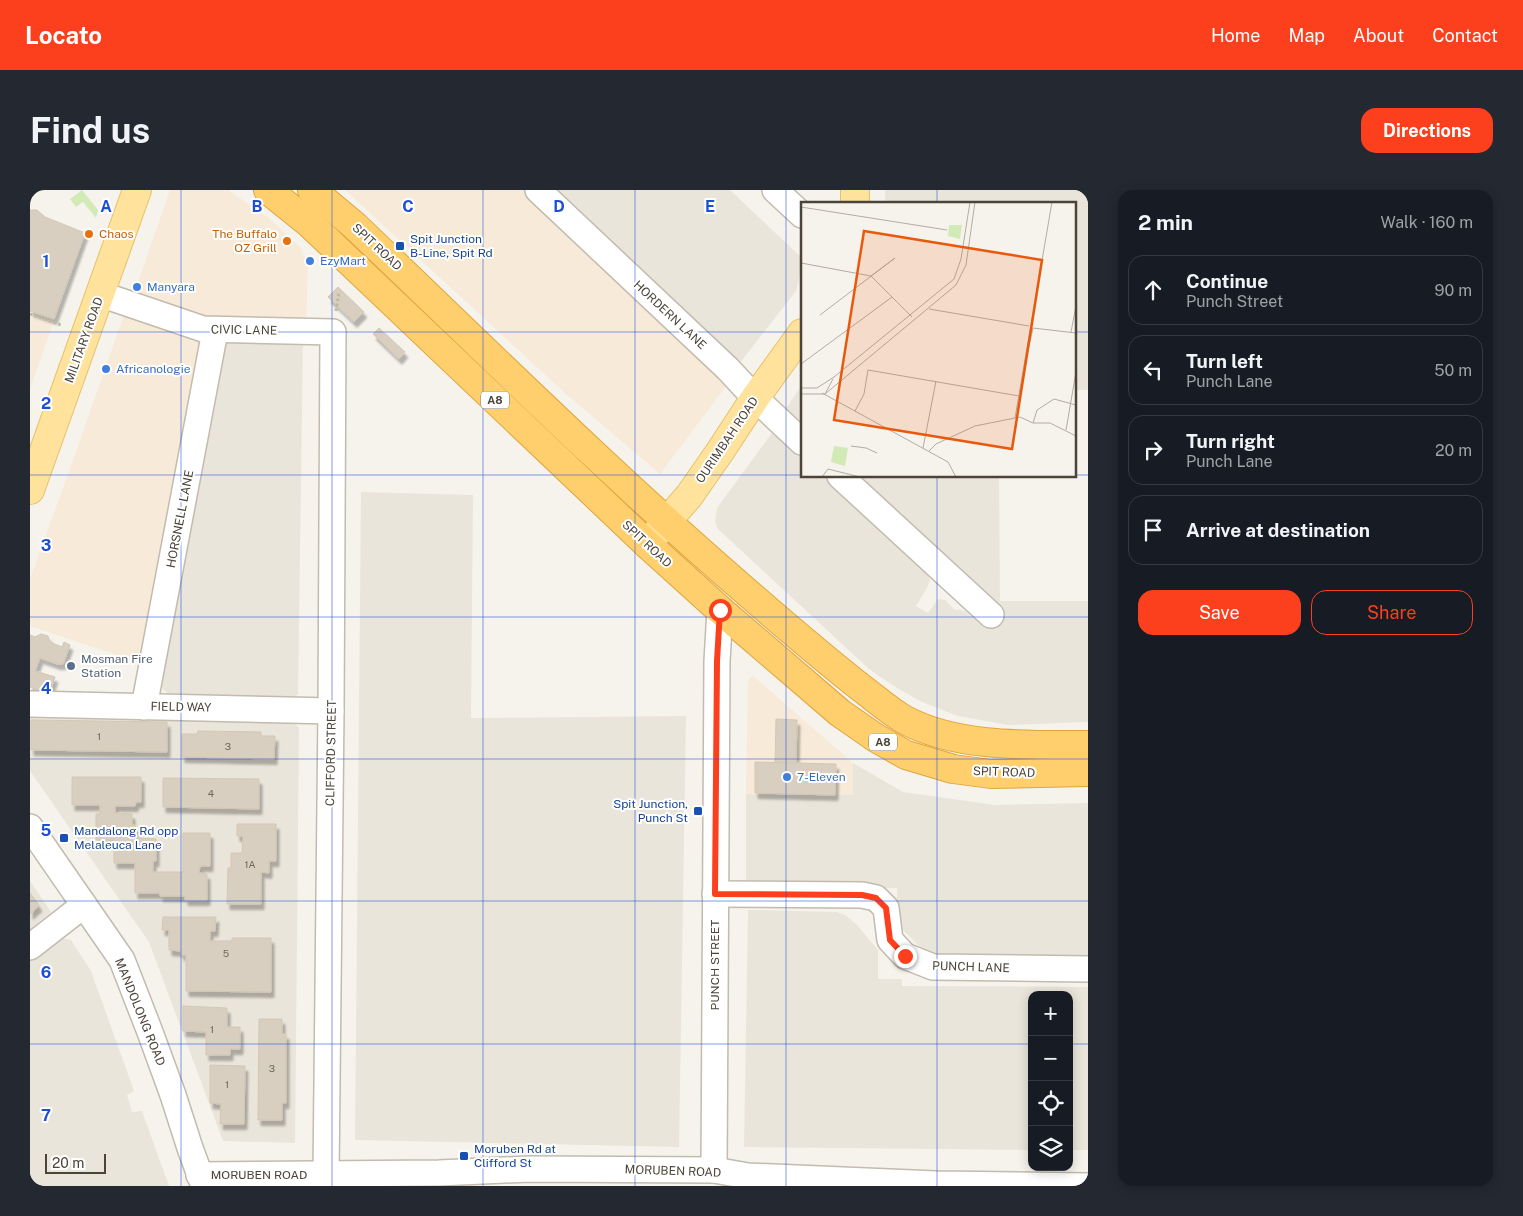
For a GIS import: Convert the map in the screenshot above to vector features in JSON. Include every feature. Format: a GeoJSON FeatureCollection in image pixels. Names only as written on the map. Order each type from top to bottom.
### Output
{"type":"FeatureCollection","features":[{"type":"Feature","properties":{"kind":"highway","name":"SPIT ROAD"},"geometry":{"type":"LineString","coordinates":[[268,190],[309,224],[647,544],[720,610],[840,713],[876,738],[906,754],[953,769],[991,774],[1088,772]]}},
{"type":"Feature","properties":{"kind":"highway","name":"SPIT ROAD"},"geometry":{"type":"LineString","coordinates":[[312,190],[355,226],[606,466],[698,550],[829,663],[906,720],[956,737],[986,742],[1020,745],[1088,745]]}},
{"type":"Feature","properties":{"kind":"main road","name":"MILITARY ROAD"},"geometry":{"type":"LineString","coordinates":[[30,490],[137,190]]}},
{"type":"Feature","properties":{"kind":"main road","name":"OURIMBAH ROAD"},"geometry":{"type":"LineString","coordinates":[[647,544],[689,496],[754,398],[801,334]]}},
{"type":"Feature","properties":{"kind":"street","name":"HORDERN LANE"},"geometry":{"type":"LineString","coordinates":[[538,190],[728,369],[754,398],[801,441]]}},
{"type":"Feature","properties":{"kind":"street"},"geometry":{"type":"LineString","coordinates":[[775,190],[801,214]]}},
{"type":"Feature","properties":{"kind":"street","name":"CIVIC LANE"},"geometry":{"type":"LineString","coordinates":[[100,294],[203,330],[333,332]]}},
{"type":"Feature","properties":{"kind":"street","name":"HORSNELL LANE"},"geometry":{"type":"LineString","coordinates":[[144,706],[215,331]]}},
{"type":"Feature","properties":{"kind":"street","name":"CLIFFORD STREET"},"geometry":{"type":"LineString","coordinates":[[326,1175],[333,332]]}},
{"type":"Feature","properties":{"kind":"street"},"geometry":{"type":"LineString","coordinates":[[842,478],[991,615]]}},
{"type":"Feature","properties":{"kind":"street","name":"PUNCH STREET"},"geometry":{"type":"LineString","coordinates":[[714,1170],[717,661],[720,610]]}},
{"type":"Feature","properties":{"kind":"street","name":"FIELD WAY"},"geometry":{"type":"LineString","coordinates":[[30,704],[331,710]]}},
{"type":"Feature","properties":{"kind":"street","name":"MANDOLONG ROAD"},"geometry":{"type":"LineString","coordinates":[[30,828],[122,960],[173,1095],[202,1180]]}},
{"type":"Feature","properties":{"kind":"street","name":"PUNCH LANE"},"geometry":{"type":"LineString","coordinates":[[715,894],[862,895],[876,898],[886,908],[890,940],[905,956],[933,967],[1088,969]]}},
{"type":"Feature","properties":{"kind":"street"},"geometry":{"type":"LineString","coordinates":[[30,947],[84,905]]}},
{"type":"Feature","properties":{"kind":"street","name":"MORUBEN ROAD"},"geometry":{"type":"LineString","coordinates":[[202,1180],[529,1169],[714,1170],[748,1176],[936,1184],[1087,1186]]}},
{"type":"Feature","properties":{"kind":"street","name":"MORUBEN ROAD"},"geometry":{"type":"LineString","coordinates":[[439,1173],[530,1186]]}},
{"type":"Feature","properties":{"kind":"path"},"geometry":{"type":"LineString","coordinates":[[30,314],[61,325]]}},
{"type":"Feature","properties":{"kind":"shaded area"},"geometry":{"type":"Polygon","coordinates":[[[170,190],[228,190],[269,218],[300,247],[308,265],[306,322],[209,325],[133,297],[170,190]]]}},
{"type":"Feature","properties":{"kind":"shaded area"},"geometry":{"type":"Polygon","coordinates":[[[345,190],[555,190],[727,385],[660,474],[565,393],[345,190]]]}},
{"type":"Feature","properties":{"kind":"shaded area"},"geometry":{"type":"Polygon","coordinates":[[[555,190],[730,190],[801,257],[801,272],[796,291],[739,364],[555,190]]]}},
{"type":"Feature","properties":{"kind":"shaded area"},"geometry":{"type":"Polygon","coordinates":[[[885,190],[1088,190],[1088,390],[1076,390],[1076,202],[885,202],[885,190]]]}},
{"type":"Feature","properties":{"kind":"shaded area"},"geometry":{"type":"Polygon","coordinates":[[[125,312],[206,345],[141,663],[30,626],[30,579],[125,312]]]}},
{"type":"Feature","properties":{"kind":"shaded area"},"geometry":{"type":"Polygon","coordinates":[[[30,316],[53,324],[30,389],[30,316]]]}},
{"type":"Feature","properties":{"kind":"shaded area"},"geometry":{"type":"Polygon","coordinates":[[[233,338],[303,341],[298,694],[291,700],[169,694],[161,687],[224,344],[233,338]]]}},
{"type":"Feature","properties":{"kind":"shaded area"},"geometry":{"type":"Polygon","coordinates":[[[801,386],[801,429],[783,413],[801,386]]]}},
{"type":"Feature","properties":{"kind":"shaded area"},"geometry":{"type":"Polygon","coordinates":[[[774,430],[801,454],[801,478],[826,478],[927,571],[930,580],[916,606],[928,613],[938,599],[945,600],[954,609],[965,611],[985,628],[1000,612],[854,478],[999,478],[1000,601],[1088,601],[1088,722],[1008,725],[958,716],[922,702],[897,688],[869,669],[718,529],[715,522],[717,508],[774,430]]]}},
{"type":"Feature","properties":{"kind":"shaded area"},"geometry":{"type":"Polygon","coordinates":[[[361,492],[473,495],[471,718],[686,716],[679,1147],[355,1140],[361,492]]]}},
{"type":"Feature","properties":{"kind":"shaded area","name":"7-Eleven"},"geometry":{"type":"Polygon","coordinates":[[[753,676],[853,763],[853,795],[746,794],[748,680],[753,676]]]}},
{"type":"Feature","properties":{"kind":"shaded area"},"geometry":{"type":"Polygon","coordinates":[[[30,718],[294,723],[299,728],[295,1143],[223,1141],[149,942],[30,771],[30,718]]]}},
{"type":"Feature","properties":{"kind":"shaded area"},"geometry":{"type":"Polygon","coordinates":[[[853,763],[903,792],[995,805],[1088,803],[1088,958],[932,956],[897,924],[897,888],[746,887],[746,794],[852,795],[853,763]]]}},
{"type":"Feature","properties":{"kind":"shaded area"},"geometry":{"type":"Polygon","coordinates":[[[30,881],[51,912],[30,929],[30,881]]]}},
{"type":"Feature","properties":{"kind":"shaded area"},"geometry":{"type":"Polygon","coordinates":[[[748,910],[837,912],[845,915],[856,924],[878,950],[878,979],[902,979],[902,986],[1088,987],[1088,1150],[1073,1150],[1073,991],[1028,991],[1028,1150],[744,1147],[748,910]]]}},
{"type":"Feature","properties":{"kind":"shaded area"},"geometry":{"type":"Polygon","coordinates":[[[58,937],[71,940],[91,971],[134,1091],[127,1095],[132,1112],[142,1111],[169,1186],[30,1186],[30,960],[58,937]]]}},
{"type":"Feature","properties":{"kind":"green space"},"geometry":{"type":"Polygon","coordinates":[[[82,190],[98,210],[96,218],[83,202],[76,207],[70,199],[82,190]]]}},
{"type":"Feature","properties":{"kind":"building"},"geometry":{"type":"Polygon","coordinates":[[[30,210],[37,210],[45,217],[85,233],[54,319],[30,311],[30,210]]]}},
{"type":"Feature","properties":{"kind":"building"},"geometry":{"type":"Polygon","coordinates":[[[338,287],[364,312],[354,322],[328,297],[338,287]]]}},
{"type":"Feature","properties":{"kind":"building"},"geometry":{"type":"Polygon","coordinates":[[[379,328],[405,352],[399,359],[373,334],[379,328]]]}},
{"type":"Feature","properties":{"kind":"building"},"geometry":{"type":"Polygon","coordinates":[[[41,634],[48,636],[50,642],[62,647],[64,642],[70,645],[63,664],[57,664],[40,658],[35,671],[55,677],[49,694],[30,687],[30,635],[35,637],[41,634]]]}},
{"type":"Feature","properties":{"kind":"building"},"geometry":{"type":"Polygon","coordinates":[[[776,719],[797,720],[796,764],[775,763],[776,719]]]}},
{"type":"Feature","properties":{"kind":"building"},"geometry":{"type":"Polygon","coordinates":[[[31,720],[167,722],[167,752],[31,750],[31,720]]]}},
{"type":"Feature","properties":{"kind":"building"},"geometry":{"type":"Polygon","coordinates":[[[198,731],[261,732],[261,736],[275,736],[274,759],[182,757],[182,734],[197,734],[198,731]]]}},
{"type":"Feature","properties":{"kind":"building"},"geometry":{"type":"Polygon","coordinates":[[[755,762],[836,764],[835,795],[755,793],[755,762]]]}},
{"type":"Feature","properties":{"kind":"building"},"geometry":{"type":"Polygon","coordinates":[[[72,777],[141,777],[141,802],[136,802],[135,806],[115,806],[115,813],[132,814],[132,825],[136,825],[136,838],[156,839],[156,861],[153,861],[153,872],[183,872],[183,833],[210,833],[210,866],[200,866],[199,873],[207,874],[207,900],[185,900],[185,896],[160,896],[160,893],[135,893],[135,863],[114,863],[114,840],[96,840],[96,814],[100,814],[100,805],[72,805],[72,777]]]}},
{"type":"Feature","properties":{"kind":"building"},"geometry":{"type":"Polygon","coordinates":[[[163,778],[259,779],[259,809],[163,807],[163,778]]]}},
{"type":"Feature","properties":{"kind":"building"},"geometry":{"type":"Polygon","coordinates":[[[237,824],[276,824],[276,861],[269,861],[269,873],[261,872],[261,904],[227,904],[228,868],[231,868],[231,853],[242,853],[243,836],[237,836],[237,824]]]}},
{"type":"Feature","properties":{"kind":"building"},"geometry":{"type":"Polygon","coordinates":[[[30,893],[39,906],[30,914],[30,893]]]}},
{"type":"Feature","properties":{"kind":"building"},"geometry":{"type":"Polygon","coordinates":[[[163,917],[216,917],[215,931],[210,931],[210,941],[232,941],[232,938],[271,938],[271,992],[186,991],[186,955],[181,955],[181,951],[169,950],[169,930],[162,930],[163,917]]]}},
{"type":"Feature","properties":{"kind":"building"},"geometry":{"type":"Polygon","coordinates":[[[183,1006],[227,1008],[227,1027],[240,1027],[240,1049],[230,1049],[230,1055],[206,1055],[206,1032],[183,1031],[183,1006]]]}},
{"type":"Feature","properties":{"kind":"building"},"geometry":{"type":"Polygon","coordinates":[[[259,1019],[282,1019],[282,1034],[286,1034],[286,1103],[282,1103],[282,1120],[258,1120],[259,1019]]]}},
{"type":"Feature","properties":{"kind":"building"},"geometry":{"type":"Polygon","coordinates":[[[210,1065],[245,1066],[244,1124],[220,1124],[221,1104],[210,1103],[210,1065]]]}},
{"type":"Feature","properties":{"kind":"place","name":"Chaos"},"geometry":{"type":"Point","coordinates":[89,234]}},
{"type":"Feature","properties":{"kind":"place","name":"The Buffalo OZ Grill"},"geometry":{"type":"Point","coordinates":[287,241]}},
{"type":"Feature","properties":{"kind":"place","name":"Spit Junction B-Line, Spit Rd"},"geometry":{"type":"Point","coordinates":[400,246]}},
{"type":"Feature","properties":{"kind":"place","name":"EzyMart"},"geometry":{"type":"Point","coordinates":[310,261]}},
{"type":"Feature","properties":{"kind":"place","name":"Manyara"},"geometry":{"type":"Point","coordinates":[137,287]}},
{"type":"Feature","properties":{"kind":"place","name":"Africanologie"},"geometry":{"type":"Point","coordinates":[106,369]}},
{"type":"Feature","properties":{"kind":"place","name":"Mosman Fire Station"},"geometry":{"type":"Point","coordinates":[71,666]}},
{"type":"Feature","properties":{"kind":"place","name":"7-Eleven"},"geometry":{"type":"Point","coordinates":[787,777]}},
{"type":"Feature","properties":{"kind":"place","name":"Spit Junction, Punch St"},"geometry":{"type":"Point","coordinates":[698,811]}},
{"type":"Feature","properties":{"kind":"place","name":"Mandalong Rd opp Melaleuca Lane"},"geometry":{"type":"Point","coordinates":[64,838]}},
{"type":"Feature","properties":{"kind":"place","name":"Moruben Rd at Clifford St"},"geometry":{"type":"Point","coordinates":[464,1156]}},
{"type":"Feature","properties":{"kind":"route"},"geometry":{"type":"LineString","coordinates":[[720,610],[717,661],[715,894],[862,895],[876,898],[886,908],[890,940],[905,956]]}}]}
